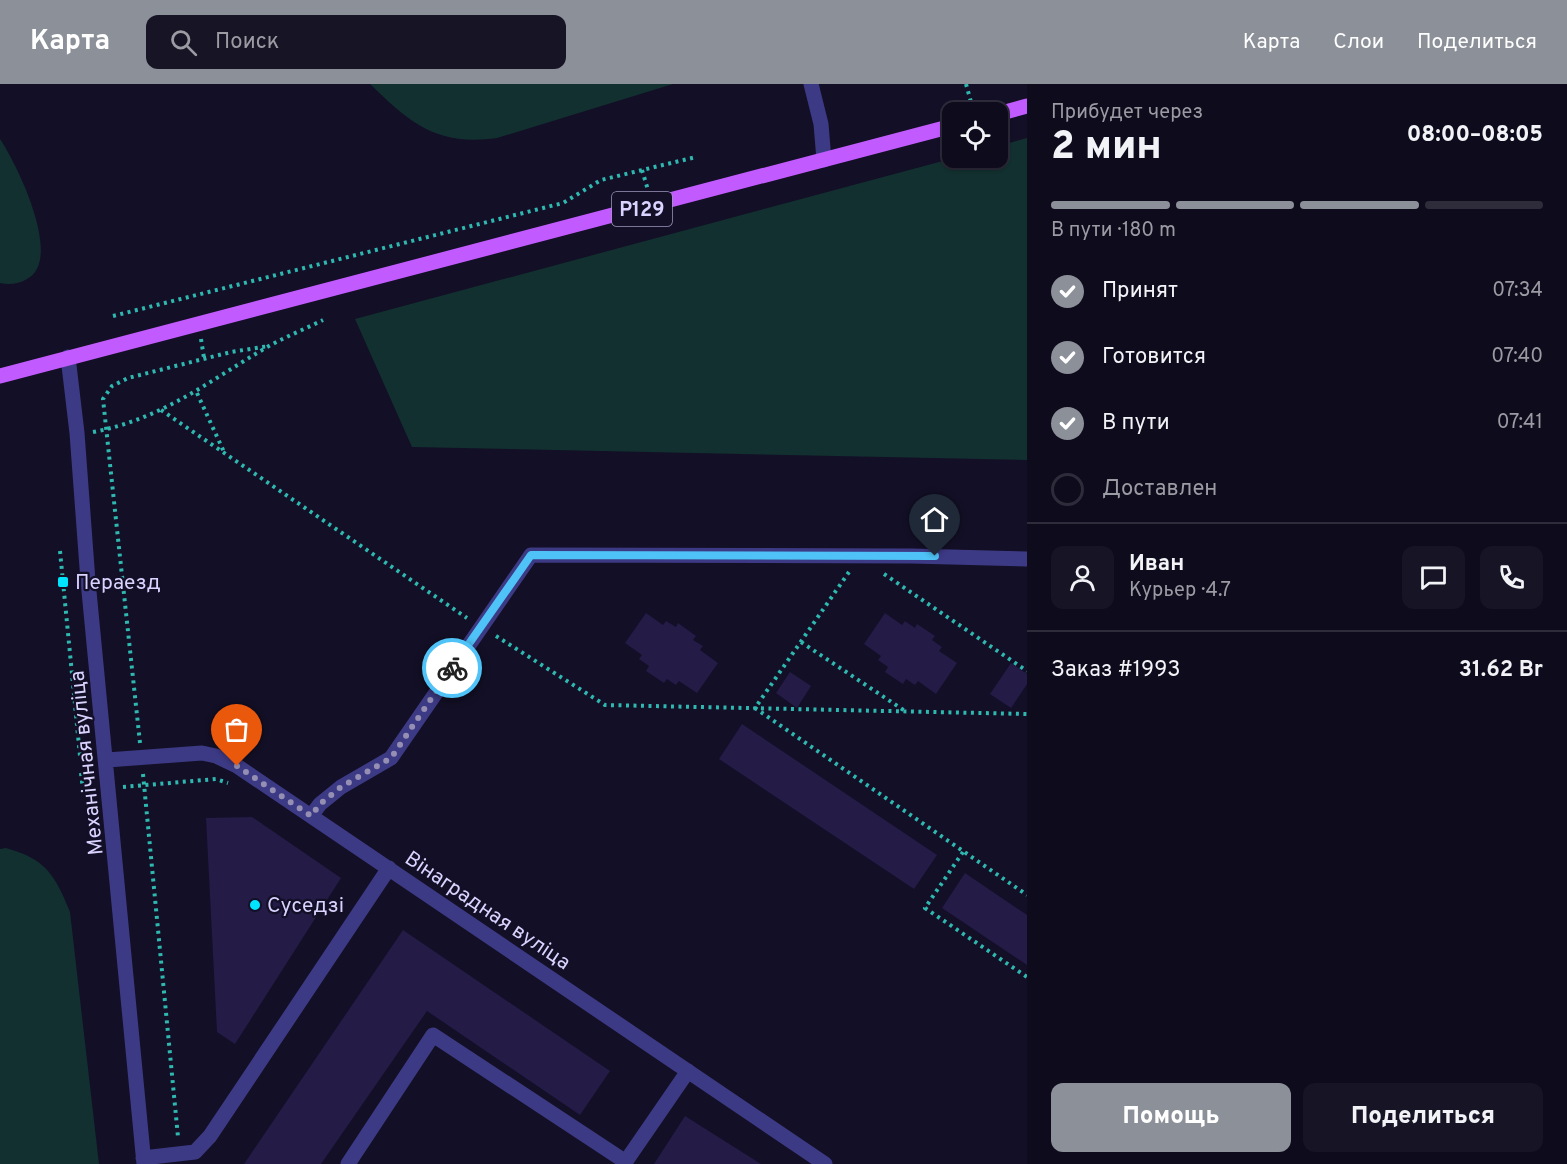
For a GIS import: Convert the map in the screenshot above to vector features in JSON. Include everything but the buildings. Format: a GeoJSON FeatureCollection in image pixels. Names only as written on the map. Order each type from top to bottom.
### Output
{"type":"FeatureCollection","features":[{"type":"Feature","properties":{"kind":"main road"},"geometry":{"type":"LineString","coordinates":[[1008,111],[1027,106]]}},
{"type":"Feature","properties":{"kind":"main road","name":"Р129"},"geometry":{"type":"LineString","coordinates":[[0,376],[942,129]]}},
{"type":"Feature","properties":{"kind":"street"},"geometry":{"type":"LineString","coordinates":[[811,84],[821,124],[824,160]]}},
{"type":"Feature","properties":{"kind":"street","name":"Механічная вуліца"},"geometry":{"type":"LineString","coordinates":[[68,357],[77,433],[88,581],[144,1161]]}},
{"type":"Feature","properties":{"kind":"street"},"geometry":{"type":"LineString","coordinates":[[311,816],[320,804],[341,787],[391,758],[531,555],[1027,558]]}},
{"type":"Feature","properties":{"kind":"street","name":"Вінаградная вуліца"},"geometry":{"type":"LineString","coordinates":[[107,760],[202,753],[216,756],[237,766],[825,1164]]}},
{"type":"Feature","properties":{"kind":"street"},"geometry":{"type":"LineString","coordinates":[[144,1161],[195,1152],[210,1136],[388,868]]}},
{"type":"Feature","properties":{"kind":"street"},"geometry":{"type":"LineString","coordinates":[[348,1164],[433,1035],[625,1163],[688,1071]]}},
{"type":"Feature","properties":{"kind":"path"},"geometry":{"type":"LineString","coordinates":[[966,84],[971,102]]}},
{"type":"Feature","properties":{"kind":"path"},"geometry":{"type":"LineString","coordinates":[[113,316],[562,204],[601,180],[696,157]]}},
{"type":"Feature","properties":{"kind":"path"},"geometry":{"type":"LineString","coordinates":[[92,432],[108,430],[161,410],[197,393],[269,346],[323,320]]}},
{"type":"Feature","properties":{"kind":"path"},"geometry":{"type":"LineString","coordinates":[[180,1154],[108,430],[103,399],[112,386],[128,378],[231,352],[269,346]]}},
{"type":"Feature","properties":{"kind":"path"},"geometry":{"type":"LineString","coordinates":[[197,393],[224,453]]}},
{"type":"Feature","properties":{"kind":"path"},"geometry":{"type":"LineString","coordinates":[[161,410],[473,622]]}},
{"type":"Feature","properties":{"kind":"path"},"geometry":{"type":"LineString","coordinates":[[60,551],[80,756]]}},
{"type":"Feature","properties":{"kind":"path"},"geometry":{"type":"LineString","coordinates":[[755,708],[850,569]]}},
{"type":"Feature","properties":{"kind":"path"},"geometry":{"type":"LineString","coordinates":[[879,571],[1027,671]]}},
{"type":"Feature","properties":{"kind":"path"},"geometry":{"type":"LineString","coordinates":[[489,632],[605,705],[1027,714]]}},
{"type":"Feature","properties":{"kind":"path"},"geometry":{"type":"LineString","coordinates":[[801,642],[906,712]]}},
{"type":"Feature","properties":{"kind":"path"},"geometry":{"type":"LineString","coordinates":[[755,708],[1027,895]]}},
{"type":"Feature","properties":{"kind":"path"},"geometry":{"type":"LineString","coordinates":[[81,773],[83,790],[96,790]]}},
{"type":"Feature","properties":{"kind":"path"},"geometry":{"type":"LineString","coordinates":[[122,788],[216,779],[238,786]]}},
{"type":"Feature","properties":{"kind":"path"},"geometry":{"type":"LineString","coordinates":[[963,852],[925,908],[1027,976]]}},
{"type":"Feature","properties":{"kind":"green space"},"geometry":{"type":"Polygon","coordinates":[[[370,84],[673,84],[497,138],[476,140],[458,139],[426,129],[412,121],[370,84]]]}},
{"type":"Feature","properties":{"kind":"green space"},"geometry":{"type":"Polygon","coordinates":[[[1027,138],[1027,460],[412,447],[355,319],[942,161],[942,168],[1008,168],[1008,143],[1027,138]]]}},
{"type":"Feature","properties":{"kind":"green space"},"geometry":{"type":"Polygon","coordinates":[[[0,139],[17,169],[34,211],[41,253],[37,269],[27,279],[10,284],[0,283],[0,139]]]}},
{"type":"Feature","properties":{"kind":"green space"},"geometry":{"type":"Polygon","coordinates":[[[6,848],[31,857],[47,870],[54,878],[70,912],[99,1164],[0,1164],[0,849],[6,848]]]}},
{"type":"Feature","properties":{"kind":"way so far"},"geometry":{"type":"LineString","coordinates":[[237,766],[311,816],[320,804],[341,787],[391,758],[452,668]]}},
{"type":"Feature","properties":{"kind":"place","name":"Пераезд"},"geometry":{"type":"Point","coordinates":[63,582]}},
{"type":"Feature","properties":{"kind":"place","name":"Суседзі"},"geometry":{"type":"Point","coordinates":[255,905]}},
{"type":"Feature","properties":{"kind":"route"},"geometry":{"type":"LineString","coordinates":[[452,668],[531,555],[935,556]]}}]}
